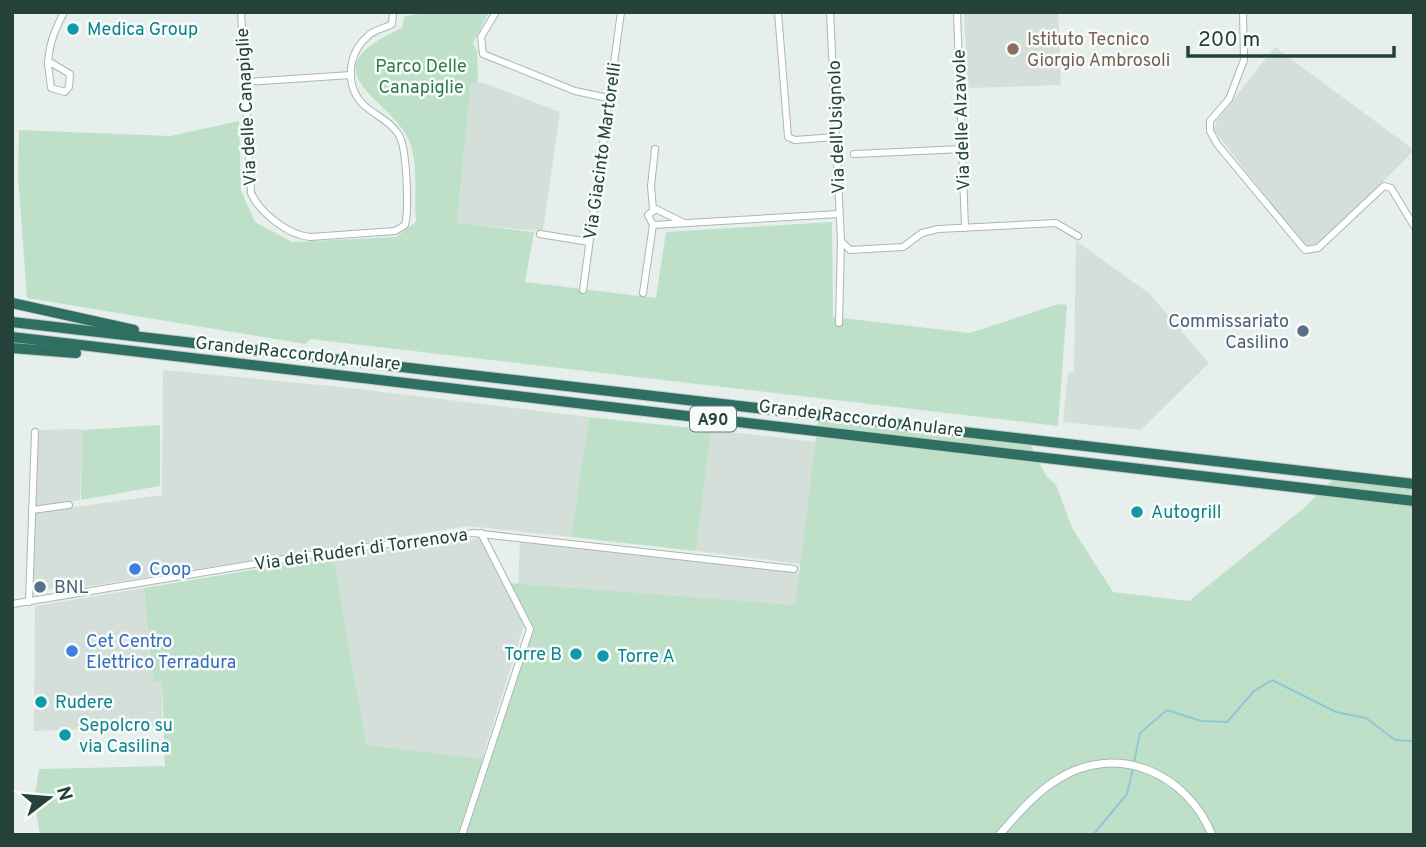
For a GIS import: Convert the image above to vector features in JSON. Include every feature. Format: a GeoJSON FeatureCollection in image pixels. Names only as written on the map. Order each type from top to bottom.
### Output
{"type":"FeatureCollection","features":[{"type":"Feature","properties":{"kind":"highway"},"geometry":{"type":"LineString","coordinates":[[12,303],[107,323],[160,338]]}},
{"type":"Feature","properties":{"kind":"highway","name":"Grande Raccordo Anulare"},"geometry":{"type":"LineString","coordinates":[[12,322],[1414,484]]}},
{"type":"Feature","properties":{"kind":"highway","name":"Grande Raccordo Anulare"},"geometry":{"type":"LineString","coordinates":[[12,337],[1414,501]]}},
{"type":"Feature","properties":{"kind":"highway"},"geometry":{"type":"LineString","coordinates":[[12,348],[163,362],[187,358]]}},
{"type":"Feature","properties":{"kind":"street"},"geometry":{"type":"LineString","coordinates":[[48,61],[70,74],[69,87],[65,92],[51,88],[48,61],[50,40],[64,12]]}},
{"type":"Feature","properties":{"kind":"street","name":"Via delle Canapiglie"},"geometry":{"type":"LineString","coordinates":[[241,12],[250,188],[261,208],[284,226],[304,236],[398,230],[405,225],[402,142],[391,127],[359,99],[351,75]]}},
{"type":"Feature","properties":{"kind":"street"},"geometry":{"type":"LineString","coordinates":[[245,82],[351,75],[353,58],[360,44],[370,33],[392,24],[393,12]]}},
{"type":"Feature","properties":{"kind":"street"},"geometry":{"type":"LineString","coordinates":[[496,12],[482,33],[480,48],[483,54],[578,92],[608,98]]}},
{"type":"Feature","properties":{"kind":"street","name":"Via Giacinto Martorelli"},"geometry":{"type":"LineString","coordinates":[[583,290],[621,12]]}},
{"type":"Feature","properties":{"kind":"street"},"geometry":{"type":"LineString","coordinates":[[778,12],[788,137],[794,140],[835,137]]}},
{"type":"Feature","properties":{"kind":"street","name":"Via dell'Usignolo"},"geometry":{"type":"LineString","coordinates":[[830,12],[841,241],[839,323]]}},
{"type":"Feature","properties":{"kind":"street","name":"Via delle Alzavole"},"geometry":{"type":"LineString","coordinates":[[957,12],[965,228]]}},
{"type":"Feature","properties":{"kind":"street"},"geometry":{"type":"LineString","coordinates":[[1242,12],[1246,38],[1244,64],[1227,102],[1209,125],[1219,146],[1305,250],[1318,248],[1384,186],[1391,188],[1414,226]]}},
{"type":"Feature","properties":{"kind":"street"},"geometry":{"type":"LineString","coordinates":[[643,293],[653,225],[648,216],[653,210],[651,186],[655,149]]}},
{"type":"Feature","properties":{"kind":"street"},"geometry":{"type":"LineString","coordinates":[[853,153],[963,149]]}},
{"type":"Feature","properties":{"kind":"street"},"geometry":{"type":"LineString","coordinates":[[653,210],[661,210],[684,223]]}},
{"type":"Feature","properties":{"kind":"street"},"geometry":{"type":"LineString","coordinates":[[653,225],[839,214]]}},
{"type":"Feature","properties":{"kind":"street"},"geometry":{"type":"LineString","coordinates":[[841,241],[850,250],[882,250],[905,247],[929,230],[1056,223],[1078,236]]}},
{"type":"Feature","properties":{"kind":"street"},"geometry":{"type":"LineString","coordinates":[[540,234],[589,242]]}},
{"type":"Feature","properties":{"kind":"street"},"geometry":{"type":"LineString","coordinates":[[29,602],[35,432]]}},
{"type":"Feature","properties":{"kind":"street"},"geometry":{"type":"LineString","coordinates":[[32,510],[69,505]]}},
{"type":"Feature","properties":{"kind":"street"},"geometry":{"type":"LineString","coordinates":[[462,835],[530,627],[481,533]]}},
{"type":"Feature","properties":{"kind":"street","name":"Via dei Ruderi di Torrenova"},"geometry":{"type":"LineString","coordinates":[[12,604],[321,552],[481,533],[794,569]]}},
{"type":"Feature","properties":{"kind":"street"},"geometry":{"type":"LineString","coordinates":[[999,835],[1032,800],[1060,778],[1095,764],[1123,763],[1146,768],[1185,793],[1201,811],[1212,835]]}},
{"type":"Feature","properties":{"kind":"shaded area","name":"Istituto Tecnico Giorgio Ambrosoli"},"geometry":{"type":"Polygon","coordinates":[[[964,12],[1058,12],[1061,85],[968,88],[964,12]]]}},
{"type":"Feature","properties":{"kind":"shaded area"},"geometry":{"type":"Polygon","coordinates":[[[1275,47],[1414,150],[1316,250],[1303,245],[1214,130],[1217,120],[1275,47]]]}},
{"type":"Feature","properties":{"kind":"shaded area"},"geometry":{"type":"Polygon","coordinates":[[[471,82],[484,83],[560,112],[543,231],[457,224],[471,82]]]}},
{"type":"Feature","properties":{"kind":"shaded area"},"geometry":{"type":"Polygon","coordinates":[[[1076,241],[1150,294],[1209,363],[1141,430],[1063,422],[1068,372],[1074,373],[1076,241]]]}},
{"type":"Feature","properties":{"kind":"shaded area"},"geometry":{"type":"Polygon","coordinates":[[[163,370],[342,387],[589,417],[571,537],[469,526],[90,586],[32,590],[37,430],[82,429],[80,500],[67,502],[68,508],[162,495],[163,370]]]}},
{"type":"Feature","properties":{"kind":"shaded area"},"geometry":{"type":"Polygon","coordinates":[[[711,430],[816,442],[800,564],[696,551],[711,430]]]}},
{"type":"Feature","properties":{"kind":"shaded area"},"geometry":{"type":"Polygon","coordinates":[[[480,538],[525,622],[482,759],[366,745],[334,557],[480,538]]]}},
{"type":"Feature","properties":{"kind":"shaded area"},"geometry":{"type":"Polygon","coordinates":[[[520,541],[799,573],[795,605],[518,584],[520,541]]]}},
{"type":"Feature","properties":{"kind":"shaded area"},"geometry":{"type":"Polygon","coordinates":[[[144,588],[153,680],[162,680],[162,726],[34,731],[35,606],[144,588]]]}},
{"type":"Feature","properties":{"kind":"green space","name":"Parco Delle Canapiglie"},"geometry":{"type":"Polygon","coordinates":[[[426,12],[489,12],[473,43],[477,51],[478,83],[471,83],[457,223],[534,232],[525,282],[656,298],[666,232],[832,222],[833,317],[970,333],[1058,304],[1067,305],[1058,426],[310,339],[306,344],[27,298],[18,176],[19,130],[170,136],[239,121],[241,191],[255,222],[292,242],[396,237],[416,222],[415,173],[411,146],[403,129],[363,87],[356,73],[358,59],[372,44],[402,28],[404,17],[426,12]]]}},
{"type":"Feature","properties":{"kind":"green space"},"geometry":{"type":"Polygon","coordinates":[[[819,414],[1028,439],[1046,476],[1056,485],[1072,528],[1113,592],[1189,601],[1304,508],[1337,476],[1414,483],[1414,835],[40,835],[34,799],[39,769],[165,766],[162,681],[153,681],[144,588],[312,560],[312,554],[333,551],[366,745],[485,759],[530,627],[508,583],[795,605],[819,414]]]}},
{"type":"Feature","properties":{"kind":"green space"},"geometry":{"type":"Polygon","coordinates":[[[589,417],[711,430],[696,551],[571,537],[589,417]]]}},
{"type":"Feature","properties":{"kind":"green space"},"geometry":{"type":"Polygon","coordinates":[[[160,425],[160,486],[81,500],[82,430],[160,425]]]}},
{"type":"Feature","properties":{"kind":"waterway"},"geometry":{"type":"LineString","coordinates":[[1134,763],[1140,733],[1167,710],[1201,721],[1227,722],[1254,691],[1272,680],[1336,712],[1366,718],[1395,740],[1414,741]]}},
{"type":"Feature","properties":{"kind":"waterway"},"geometry":{"type":"LineString","coordinates":[[1093,835],[1127,794],[1133,769]]}},
{"type":"Feature","properties":{"kind":"place","name":"Medica Group"},"geometry":{"type":"Point","coordinates":[73,29]}},
{"type":"Feature","properties":{"kind":"place","name":"Istituto Tecnico Giorgio Ambrosoli"},"geometry":{"type":"Point","coordinates":[1013,49]}},
{"type":"Feature","properties":{"kind":"place","name":"Commissariato Casilino"},"geometry":{"type":"Point","coordinates":[1303,331]}},
{"type":"Feature","properties":{"kind":"place","name":"Autogrill"},"geometry":{"type":"Point","coordinates":[1137,512]}},
{"type":"Feature","properties":{"kind":"place","name":"Coop"},"geometry":{"type":"Point","coordinates":[135,569]}},
{"type":"Feature","properties":{"kind":"place","name":"BNL"},"geometry":{"type":"Point","coordinates":[40,587]}},
{"type":"Feature","properties":{"kind":"place","name":"Cet Centro Elettrico Terradura"},"geometry":{"type":"Point","coordinates":[72,651]}},
{"type":"Feature","properties":{"kind":"place","name":"Torre B"},"geometry":{"type":"Point","coordinates":[576,654]}},
{"type":"Feature","properties":{"kind":"place","name":"Torre A"},"geometry":{"type":"Point","coordinates":[603,656]}},
{"type":"Feature","properties":{"kind":"place","name":"Rudere"},"geometry":{"type":"Point","coordinates":[41,702]}},
{"type":"Feature","properties":{"kind":"place","name":"Sepolcro su via Casilina"},"geometry":{"type":"Point","coordinates":[65,735]}}]}
